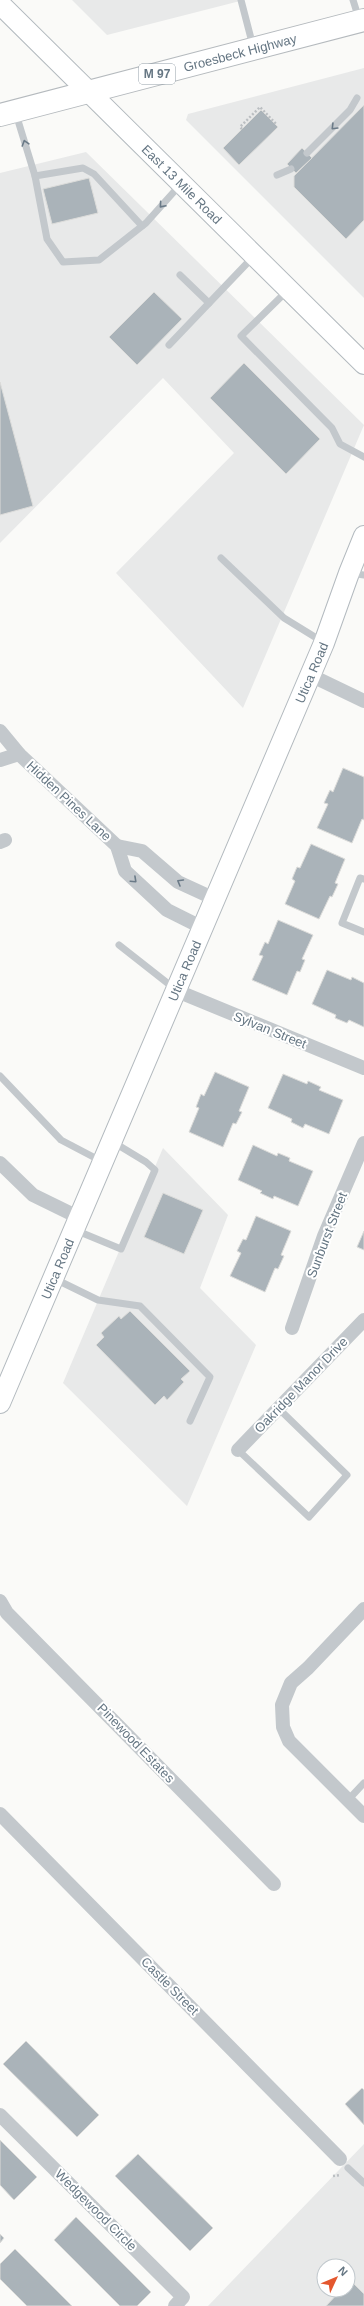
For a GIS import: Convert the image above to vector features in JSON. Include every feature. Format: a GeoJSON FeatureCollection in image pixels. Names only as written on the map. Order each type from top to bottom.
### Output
{"type":"FeatureCollection","features":[{"type":"Feature","properties":{"kind":"main road","name":"East 13 Mile Road"},"geometry":{"type":"LineString","coordinates":[[0,4],[364,364]]}},
{"type":"Feature","properties":{"kind":"main road","name":"Groesbeck Highway"},"geometry":{"type":"LineString","coordinates":[[8,113],[362,20]]}},
{"type":"Feature","properties":{"kind":"main road","name":"Utica Road"},"geometry":{"type":"LineString","coordinates":[[0,1403],[113,1142],[310,675],[356,574],[364,536]]}},
{"type":"Feature","properties":{"kind":"street"},"geometry":{"type":"LineString","coordinates":[[310,675],[364,701]]}},
{"type":"Feature","properties":{"kind":"street"},"geometry":{"type":"LineString","coordinates":[[0,731],[19,754]]}},
{"type":"Feature","properties":{"kind":"street","name":"Hidden Pines Lane"},"geometry":{"type":"LineString","coordinates":[[0,760],[19,754],[117,846],[125,871],[167,910],[203,928]]}},
{"type":"Feature","properties":{"kind":"street","name":"Hidden Pines Lane"},"geometry":{"type":"LineString","coordinates":[[117,846],[142,851],[178,882],[215,899]]}},
{"type":"Feature","properties":{"kind":"street","name":"Sylvan Street"},"geometry":{"type":"LineString","coordinates":[[177,991],[364,1068]]}},
{"type":"Feature","properties":{"kind":"street","name":"Sunburst Street"},"geometry":{"type":"LineString","coordinates":[[292,1328],[324,1236],[364,1143]]}},
{"type":"Feature","properties":{"kind":"street"},"geometry":{"type":"LineString","coordinates":[[0,1163],[33,1195],[77,1224]]}},
{"type":"Feature","properties":{"kind":"street","name":"Oakridge Manor Drive"},"geometry":{"type":"LineString","coordinates":[[238,1450],[364,1320]]}},
{"type":"Feature","properties":{"kind":"street","name":"Pinewood Estates"},"geometry":{"type":"LineString","coordinates":[[0,1601],[13,1618],[274,1884]]}},
{"type":"Feature","properties":{"kind":"street"},"geometry":{"type":"LineString","coordinates":[[364,1609],[308,1668],[291,1683],[282,1705],[283,1727],[289,1741],[364,1816]]}},
{"type":"Feature","properties":{"kind":"street","name":"Castle Street"},"geometry":{"type":"LineString","coordinates":[[0,1814],[344,2163]]}},
{"type":"Feature","properties":{"kind":"street","name":"Wedgewood Circle"},"geometry":{"type":"LineString","coordinates":[[0,2115],[183,2297],[174,2306]]}},
{"type":"Feature","properties":{"kind":"lane"},"geometry":{"type":"LineString","coordinates":[[241,0],[254,48]]}},
{"type":"Feature","properties":{"kind":"lane"},"geometry":{"type":"LineString","coordinates":[[353,0],[362,20]]}},
{"type":"Feature","properties":{"kind":"lane"},"geometry":{"type":"LineString","coordinates":[[307,153],[350,110],[357,98]]}},
{"type":"Feature","properties":{"kind":"lane"},"geometry":{"type":"LineString","coordinates":[[8,113],[35,176],[47,240],[63,262],[99,260],[142,226],[181,183]]}},
{"type":"Feature","properties":{"kind":"lane"},"geometry":{"type":"LineString","coordinates":[[35,176],[83,168],[94,174],[142,226]]}},
{"type":"Feature","properties":{"kind":"lane"},"geometry":{"type":"LineString","coordinates":[[277,175],[291,169]]}},
{"type":"Feature","properties":{"kind":"lane"},"geometry":{"type":"LineString","coordinates":[[169,345],[254,256]]}},
{"type":"Feature","properties":{"kind":"lane"},"geometry":{"type":"LineString","coordinates":[[180,275],[209,303]]}},
{"type":"Feature","properties":{"kind":"lane"},"geometry":{"type":"LineString","coordinates":[[288,290],[241,336],[332,428],[340,444],[364,457]]}},
{"type":"Feature","properties":{"kind":"lane"},"geometry":{"type":"LineString","coordinates":[[221,558],[284,618],[324,643]]}},
{"type":"Feature","properties":{"kind":"lane"},"geometry":{"type":"LineString","coordinates":[[364,879],[360,878],[342,923],[364,932]]}},
{"type":"Feature","properties":{"kind":"lane"},"geometry":{"type":"LineString","coordinates":[[119,945],[177,991]]}},
{"type":"Feature","properties":{"kind":"lane"},"geometry":{"type":"LineString","coordinates":[[0,1076],[61,1140],[104,1162]]}},
{"type":"Feature","properties":{"kind":"lane"},"geometry":{"type":"LineString","coordinates":[[77,1224],[121,1249],[155,1170],[146,1162],[113,1142]]}},
{"type":"Feature","properties":{"kind":"lane"},"geometry":{"type":"LineString","coordinates":[[53,1278],[98,1300],[140,1306],[210,1377],[190,1421]]}},
{"type":"Feature","properties":{"kind":"lane"},"geometry":{"type":"LineString","coordinates":[[238,1450],[309,1517],[347,1475],[278,1408]]}},
{"type":"Feature","properties":{"kind":"lane"},"geometry":{"type":"LineString","coordinates":[[348,1800],[364,1783]]}},
{"type":"Feature","properties":{"kind":"lane"},"geometry":{"type":"LineString","coordinates":[[344,2163],[364,2183]]}},
{"type":"Feature","properties":{"kind":"path"},"geometry":{"type":"LineString","coordinates":[[242,129],[240,127],[260,107],[277,125]]}},
{"type":"Feature","properties":{"kind":"shaded area"},"geometry":{"type":"Polygon","coordinates":[[[72,0],[244,0],[107,35],[72,0]]]}},
{"type":"Feature","properties":{"kind":"shaded area"},"geometry":{"type":"Polygon","coordinates":[[[364,68],[364,298],[186,120],[188,114],[364,68]]]}},
{"type":"Feature","properties":{"kind":"shaded area"},"geometry":{"type":"Polygon","coordinates":[[[86,152],[364,425],[243,708],[116,573],[234,453],[163,378],[0,543],[0,173],[86,152]]]}},
{"type":"Feature","properties":{"kind":"shaded area"},"geometry":{"type":"Polygon","coordinates":[[[163,1148],[228,1215],[200,1288],[256,1345],[187,1506],[63,1383],[163,1148]]]}},
{"type":"Feature","properties":{"kind":"shaded area"},"geometry":{"type":"Polygon","coordinates":[[[364,2144],[364,2306],[208,2306],[364,2144]]]}},
{"type":"Feature","properties":{"kind":"building"},"geometry":{"type":"Polygon","coordinates":[[[364,105],[364,220],[346,239],[294,187],[294,176],[364,105]]]}},
{"type":"Feature","properties":{"kind":"building"},"geometry":{"type":"Polygon","coordinates":[[[261,110],[278,127],[239,165],[223,148],[261,110]]]}},
{"type":"Feature","properties":{"kind":"building"},"geometry":{"type":"Polygon","coordinates":[[[302,148],[312,158],[296,173],[287,164],[302,148]]]}},
{"type":"Feature","properties":{"kind":"building"},"geometry":{"type":"Polygon","coordinates":[[[89,178],[98,213],[52,224],[43,189],[89,178]]]}},
{"type":"Feature","properties":{"kind":"building"},"geometry":{"type":"Polygon","coordinates":[[[154,292],[182,319],[137,365],[109,337],[154,292]]]}},
{"type":"Feature","properties":{"kind":"building"},"geometry":{"type":"Polygon","coordinates":[[[244,363],[320,439],[286,474],[210,398],[244,363]]]}},
{"type":"Feature","properties":{"kind":"building"},"geometry":{"type":"Polygon","coordinates":[[[0,382],[33,506],[0,515],[0,382]]]}},
{"type":"Feature","properties":{"kind":"building"},"geometry":{"type":"Polygon","coordinates":[[[343,768],[364,777],[364,820],[362,819],[352,843],[317,828],[328,804],[324,803],[330,790],[333,792],[343,768]]]}},
{"type":"Feature","properties":{"kind":"building"},"geometry":{"type":"Polygon","coordinates":[[[311,844],[345,859],[335,883],[338,884],[332,897],[330,896],[319,919],[285,904],[295,881],[292,879],[297,867],[300,868],[311,844]]]}},
{"type":"Feature","properties":{"kind":"building"},"geometry":{"type":"Polygon","coordinates":[[[278,920],[313,935],[302,959],[305,960],[300,972],[297,971],[287,995],[252,980],[263,956],[259,955],[265,942],[268,944],[278,920]]]}},
{"type":"Feature","properties":{"kind":"building"},"geometry":{"type":"Polygon","coordinates":[[[327,970],[351,980],[352,977],[364,983],[364,1027],[349,1020],[347,1023],[335,1018],[336,1015],[312,1004],[327,970]]]}},
{"type":"Feature","properties":{"kind":"building"},"geometry":{"type":"Polygon","coordinates":[[[215,1072],[249,1087],[239,1111],[242,1112],[236,1124],[233,1123],[223,1147],[189,1132],[199,1108],[196,1107],[201,1094],[204,1096],[215,1072]]]}},
{"type":"Feature","properties":{"kind":"building"},"geometry":{"type":"Polygon","coordinates":[[[283,1074],[307,1084],[308,1081],[321,1087],[319,1090],[343,1100],[329,1134],[305,1124],[303,1128],[291,1122],[292,1119],[268,1108],[283,1074]]]}},
{"type":"Feature","properties":{"kind":"building"},"geometry":{"type":"Polygon","coordinates":[[[253,1145],[277,1156],[278,1153],[290,1158],[289,1161],[313,1171],[298,1206],[274,1196],[273,1199],[260,1193],[262,1191],[238,1180],[253,1145]]]}},
{"type":"Feature","properties":{"kind":"building"},"geometry":{"type":"Polygon","coordinates":[[[163,1193],[203,1210],[184,1254],[144,1237],[163,1193]]]}},
{"type":"Feature","properties":{"kind":"building"},"geometry":{"type":"Polygon","coordinates":[[[256,1216],[291,1231],[281,1255],[284,1256],[278,1269],[275,1268],[265,1292],[230,1276],[241,1253],[237,1251],[243,1239],[246,1240],[256,1216]]]}},
{"type":"Feature","properties":{"kind":"building"},"geometry":{"type":"Polygon","coordinates":[[[364,1231],[364,1250],[357,1247],[364,1231]]]}},
{"type":"Feature","properties":{"kind":"building"},"geometry":{"type":"Polygon","coordinates":[[[130,1311],[190,1371],[181,1379],[184,1382],[167,1400],[164,1396],[155,1405],[96,1345],[104,1337],[101,1333],[119,1316],[121,1319],[130,1311]]]}},
{"type":"Feature","properties":{"kind":"building"},"geometry":{"type":"Polygon","coordinates":[[[26,2041],[99,2115],[77,2137],[3,2064],[26,2041]]]}},
{"type":"Feature","properties":{"kind":"building"},"geometry":{"type":"Polygon","coordinates":[[[362,2088],[364,2090],[364,2125],[345,2104],[362,2088]]]}},
{"type":"Feature","properties":{"kind":"building"},"geometry":{"type":"Polygon","coordinates":[[[0,2140],[37,2177],[14,2200],[0,2185],[0,2140]]]}},
{"type":"Feature","properties":{"kind":"building"},"geometry":{"type":"Polygon","coordinates":[[[138,2154],[213,2228],[190,2251],[115,2176],[138,2154]]]}},
{"type":"Feature","properties":{"kind":"building"},"geometry":{"type":"Polygon","coordinates":[[[76,2217],[151,2292],[137,2306],[120,2306],[54,2240],[76,2217]]]}},
{"type":"Feature","properties":{"kind":"building"},"geometry":{"type":"Polygon","coordinates":[[[0,2234],[4,2238],[0,2243],[0,2234]]]}},
{"type":"Feature","properties":{"kind":"building"},"geometry":{"type":"Polygon","coordinates":[[[15,2249],[72,2306],[27,2306],[0,2279],[0,2264],[15,2249]]]}},
{"type":"Feature","properties":{"kind":"building"},"geometry":{"type":"Polygon","coordinates":[[[356,2286],[364,2294],[364,2306],[326,2306],[334,2298],[356,2298],[356,2286]]]}}]}
